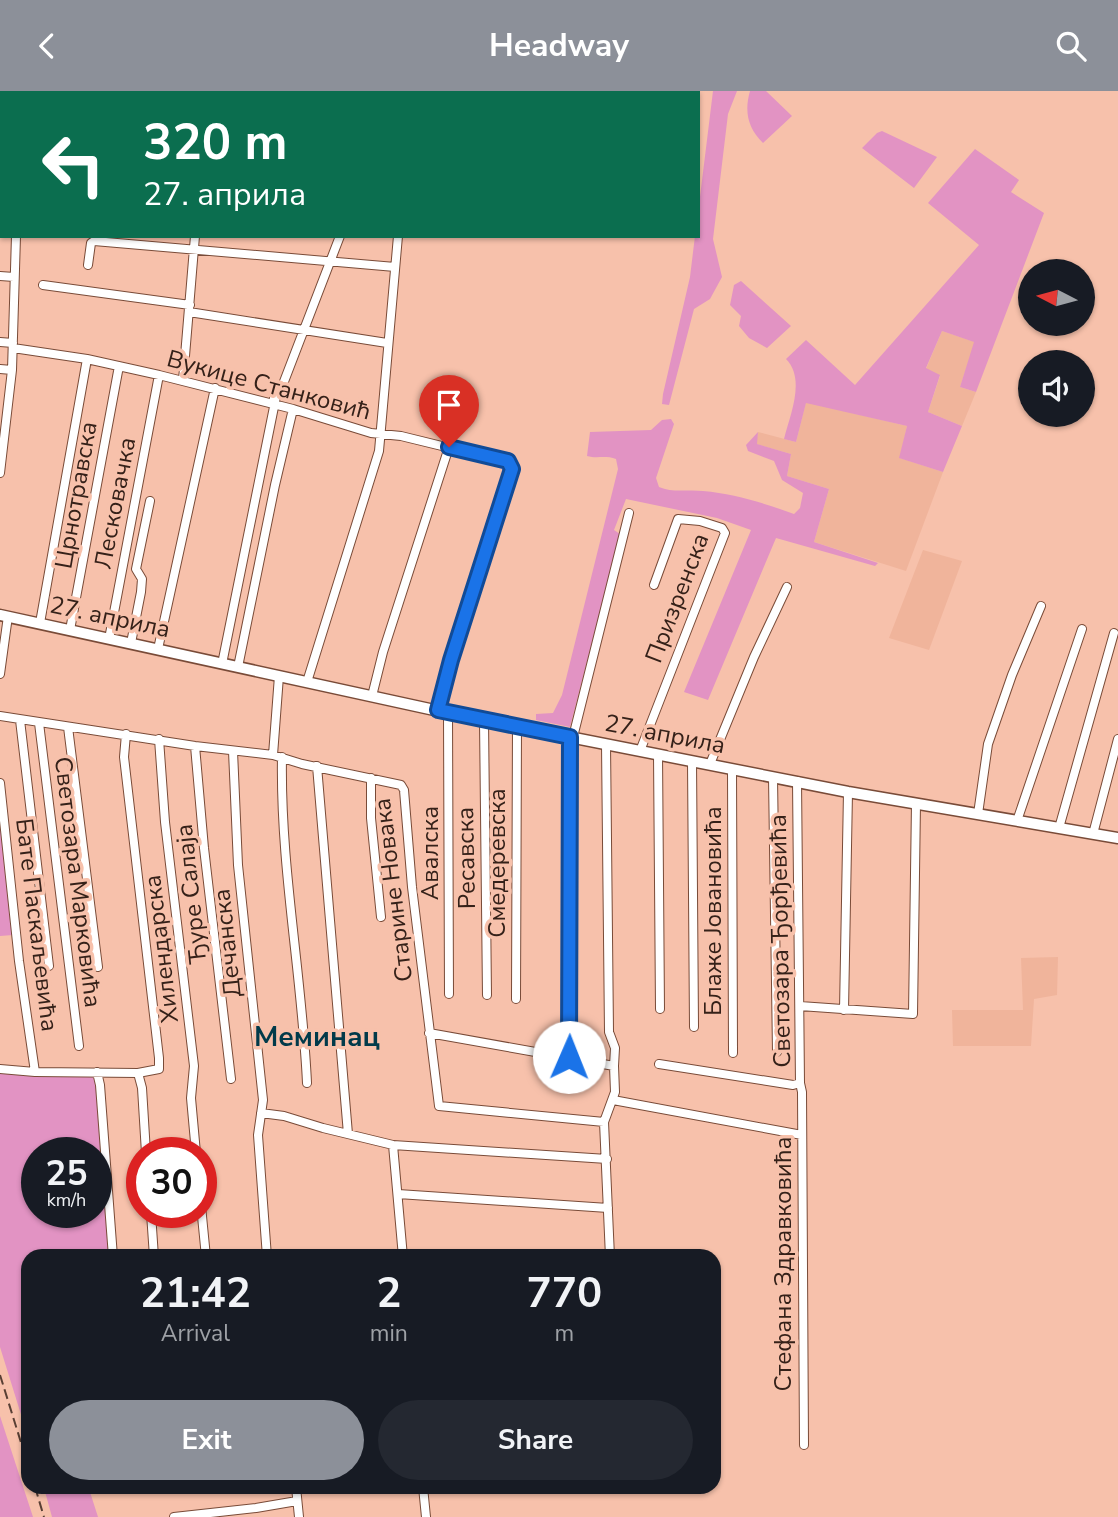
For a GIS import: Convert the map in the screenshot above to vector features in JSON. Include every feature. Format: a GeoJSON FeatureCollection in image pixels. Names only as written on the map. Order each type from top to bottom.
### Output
{"type":"FeatureCollection","features":[{"type":"Feature","properties":{"kind":"main road","name":"27. априла"},"geometry":{"type":"LineString","coordinates":[[4,616],[443,712],[848,792],[1118,838]]}},
{"type":"Feature","properties":{"kind":"street"},"geometry":{"type":"LineString","coordinates":[[0,473],[12,370],[16,238]]}},
{"type":"Feature","properties":{"kind":"street"},"geometry":{"type":"LineString","coordinates":[[183,380],[195,238]]}},
{"type":"Feature","properties":{"kind":"street"},"geometry":{"type":"LineString","coordinates":[[222,664],[277,397],[339,238]]}},
{"type":"Feature","properties":{"kind":"street"},"geometry":{"type":"LineString","coordinates":[[307,682],[377,458],[398,238]]}},
{"type":"Feature","properties":{"kind":"street"},"geometry":{"type":"LineString","coordinates":[[89,265],[91,243],[94,241],[395,267]]}},
{"type":"Feature","properties":{"kind":"street"},"geometry":{"type":"LineString","coordinates":[[0,276],[14,277]]}},
{"type":"Feature","properties":{"kind":"street"},"geometry":{"type":"LineString","coordinates":[[43,285],[302,331],[387,343]]}},
{"type":"Feature","properties":{"kind":"street","name":"Вукице Станковић"},"geometry":{"type":"LineString","coordinates":[[0,342],[183,380],[265,401],[277,397],[290,408],[380,434],[401,436],[508,461],[512,466]]}},
{"type":"Feature","properties":{"kind":"street"},"geometry":{"type":"LineString","coordinates":[[40,624],[87,359]]}},
{"type":"Feature","properties":{"kind":"street","name":"Црнотравска"},"geometry":{"type":"LineString","coordinates":[[70,630],[119,366]]}},
{"type":"Feature","properties":{"kind":"street"},"geometry":{"type":"LineString","coordinates":[[0,369],[12,370]]}},
{"type":"Feature","properties":{"kind":"street","name":"Лесковачка"},"geometry":{"type":"LineString","coordinates":[[109,639],[159,375]]}},
{"type":"Feature","properties":{"kind":"street"},"geometry":{"type":"LineString","coordinates":[[158,649],[215,388]]}},
{"type":"Feature","properties":{"kind":"street"},"geometry":{"type":"LineString","coordinates":[[238,667],[290,408],[277,397]]}},
{"type":"Feature","properties":{"kind":"street"},"geometry":{"type":"LineString","coordinates":[[372,697],[383,652],[449,447]]}},
{"type":"Feature","properties":{"kind":"street","name":"Авалска"},"geometry":{"type":"LineString","coordinates":[[449,994],[443,712],[451,660],[512,474],[512,466]]}},
{"type":"Feature","properties":{"kind":"street"},"geometry":{"type":"LineString","coordinates":[[131,643],[142,579],[136,569],[150,501]]}},
{"type":"Feature","properties":{"kind":"street"},"geometry":{"type":"LineString","coordinates":[[569,1057],[571,737],[629,513]]}},
{"type":"Feature","properties":{"kind":"street","name":"Призренска"},"geometry":{"type":"LineString","coordinates":[[640,751],[725,533],[722,528],[709,523],[678,519],[654,585]]}},
{"type":"Feature","properties":{"kind":"street"},"geometry":{"type":"LineString","coordinates":[[710,764],[754,657],[787,587]]}},
{"type":"Feature","properties":{"kind":"street"},"geometry":{"type":"LineString","coordinates":[[978,814],[988,744],[1012,675],[1041,606]]}},
{"type":"Feature","properties":{"kind":"street"},"geometry":{"type":"LineString","coordinates":[[0,674],[4,616]]}},
{"type":"Feature","properties":{"kind":"street"},"geometry":{"type":"LineString","coordinates":[[1017,821],[1082,629]]}},
{"type":"Feature","properties":{"kind":"street"},"geometry":{"type":"LineString","coordinates":[[1059,828],[1114,633]]}},
{"type":"Feature","properties":{"kind":"street"},"geometry":{"type":"LineString","coordinates":[[279,676],[277,756],[304,1027],[307,1083]]}},
{"type":"Feature","properties":{"kind":"street","name":"Старине Новака"},"geometry":{"type":"LineString","coordinates":[[0,716],[277,756],[401,785],[404,790],[412,887],[439,1106],[604,1122]]}},
{"type":"Feature","properties":{"kind":"street"},"geometry":{"type":"LineString","coordinates":[[20,720],[49,966]]}},
{"type":"Feature","properties":{"kind":"street","name":"Ресавска"},"geometry":{"type":"LineString","coordinates":[[484,720],[487,995]]}},
{"type":"Feature","properties":{"kind":"street","name":"Светозара Марковића"},"geometry":{"type":"LineString","coordinates":[[39,723],[79,1045]]}},
{"type":"Feature","properties":{"kind":"street","name":"Смедеревска"},"geometry":{"type":"LineString","coordinates":[[516,999],[517,726]]}},
{"type":"Feature","properties":{"kind":"street"},"geometry":{"type":"LineString","coordinates":[[68,727],[99,967]]}},
{"type":"Feature","properties":{"kind":"street"},"geometry":{"type":"LineString","coordinates":[[0,1069],[34,1073],[138,1073],[159,1069],[124,757],[126,734]]}},
{"type":"Feature","properties":{"kind":"street","name":"Хилендарска"},"geometry":{"type":"LineString","coordinates":[[159,739],[165,823],[193,1055],[194,1081],[191,1098],[195,1137]]}},
{"type":"Feature","properties":{"kind":"street"},"geometry":{"type":"LineString","coordinates":[[1093,834],[1118,739]]}},
{"type":"Feature","properties":{"kind":"street"},"geometry":{"type":"LineString","coordinates":[[606,744],[609,1032],[615,1048],[616,1082],[613,1100],[604,1122],[610,1249]]}},
{"type":"Feature","properties":{"kind":"street","name":"Ђуре Салаја"},"geometry":{"type":"LineString","coordinates":[[195,746],[231,1079]]}},
{"type":"Feature","properties":{"kind":"street","name":"Дечанска"},"geometry":{"type":"LineString","coordinates":[[233,751],[238,865],[263,1100],[258,1135],[266,1249]]}},
{"type":"Feature","properties":{"kind":"street"},"geometry":{"type":"LineString","coordinates":[[658,754],[660,1009]]}},
{"type":"Feature","properties":{"kind":"street"},"geometry":{"type":"LineString","coordinates":[[692,761],[694,1027]]}},
{"type":"Feature","properties":{"kind":"street"},"geometry":{"type":"LineString","coordinates":[[317,767],[348,1134]]}},
{"type":"Feature","properties":{"kind":"street","name":"Блаже Јовановића"},"geometry":{"type":"LineString","coordinates":[[732,769],[733,1053]]}},
{"type":"Feature","properties":{"kind":"street"},"geometry":{"type":"LineString","coordinates":[[773,777],[777,1052]]}},
{"type":"Feature","properties":{"kind":"street"},"geometry":{"type":"LineString","coordinates":[[371,778],[371,818],[381,917]]}},
{"type":"Feature","properties":{"kind":"street","name":"Светозара Ђорђевића"},"geometry":{"type":"LineString","coordinates":[[659,1064],[793,1085],[800,1083],[797,781]]}},
{"type":"Feature","properties":{"kind":"street","name":"Бате Паскаљевића"},"geometry":{"type":"LineString","coordinates":[[0,783],[34,1073]]}},
{"type":"Feature","properties":{"kind":"street"},"geometry":{"type":"LineString","coordinates":[[844,1010],[848,792]]}},
{"type":"Feature","properties":{"kind":"street"},"geometry":{"type":"LineString","coordinates":[[800,1006],[913,1014],[916,803]]}},
{"type":"Feature","properties":{"kind":"street"},"geometry":{"type":"LineString","coordinates":[[429,1033],[614,1066]]}},
{"type":"Feature","properties":{"kind":"street"},"geometry":{"type":"LineString","coordinates":[[97,1072],[112,1249]]}},
{"type":"Feature","properties":{"kind":"street"},"geometry":{"type":"LineString","coordinates":[[138,1073],[142,1088],[145,1137]]}},
{"type":"Feature","properties":{"kind":"street","name":"Стефана Здравковића"},"geometry":{"type":"LineString","coordinates":[[800,1083],[804,1445]]}},
{"type":"Feature","properties":{"kind":"street"},"geometry":{"type":"LineString","coordinates":[[613,1100],[802,1135]]}},
{"type":"Feature","properties":{"kind":"street"},"geometry":{"type":"LineString","coordinates":[[261,1113],[284,1115],[393,1145],[607,1159]]}},
{"type":"Feature","properties":{"kind":"street"},"geometry":{"type":"LineString","coordinates":[[393,1145],[402,1249]]}},
{"type":"Feature","properties":{"kind":"street"},"geometry":{"type":"LineString","coordinates":[[398,1194],[608,1207]]}},
{"type":"Feature","properties":{"kind":"street"},"geometry":{"type":"LineString","coordinates":[[152,1228],[153,1249]]}},
{"type":"Feature","properties":{"kind":"street"},"geometry":{"type":"LineString","coordinates":[[203,1228],[205,1249]]}},
{"type":"Feature","properties":{"kind":"street"},"geometry":{"type":"LineString","coordinates":[[297,1494],[299,1517]]}},
{"type":"Feature","properties":{"kind":"street"},"geometry":{"type":"LineString","coordinates":[[424,1494],[426,1517]]}},
{"type":"Feature","properties":{"kind":"street"},"geometry":{"type":"LineString","coordinates":[[174,1517],[256,1509],[297,1500]]}},
{"type":"Feature","properties":{"kind":"shaded area"},"geometry":{"type":"Polygon","coordinates":[[[713,91],[737,91],[728,114],[713,239],[722,277],[710,299],[694,309],[669,405],[662,404],[690,277],[695,238],[700,238],[700,197],[713,91]]]}},
{"type":"Feature","properties":{"kind":"shaded area"},"geometry":{"type":"Polygon","coordinates":[[[750,91],[766,91],[792,116],[763,143],[754,132],[749,119],[747,106],[750,91]]]}},
{"type":"Feature","properties":{"kind":"shaded area"},"geometry":{"type":"Polygon","coordinates":[[[882,131],[937,157],[914,188],[862,148],[882,131]]]}},
{"type":"Feature","properties":{"kind":"shaded area"},"geometry":{"type":"Polygon","coordinates":[[[975,149],[1019,180],[1011,192],[1044,213],[1027,259],[1018,259],[1018,281],[976,392],[960,387],[974,342],[942,331],[926,368],[940,375],[928,412],[962,426],[943,472],[899,458],[907,426],[806,403],[796,442],[784,439],[796,387],[792,367],[786,359],[806,340],[855,385],[979,245],[928,203],[975,149]]]}},
{"type":"Feature","properties":{"kind":"shaded area"},"geometry":{"type":"Polygon","coordinates":[[[741,281],[791,326],[767,348],[749,338],[739,326],[741,316],[730,305],[734,285],[741,281]]]}},
{"type":"Feature","properties":{"kind":"shaded area"},"geometry":{"type":"Polygon","coordinates":[[[942,331],[975,342],[960,387],[976,392],[962,426],[928,412],[940,376],[926,369],[942,331]]]}},
{"type":"Feature","properties":{"kind":"shaded area"},"geometry":{"type":"Polygon","coordinates":[[[806,402],[907,426],[900,458],[943,472],[906,571],[814,542],[829,489],[787,476],[791,454],[756,444],[758,432],[796,442],[806,402]]]}},
{"type":"Feature","properties":{"kind":"shaded area"},"geometry":{"type":"Polygon","coordinates":[[[671,419],[674,424],[656,478],[659,487],[726,494],[794,514],[800,508],[803,493],[782,480],[774,461],[748,451],[746,445],[758,432],[757,444],[791,454],[787,476],[829,489],[814,542],[878,563],[875,566],[776,538],[708,700],[684,692],[751,530],[717,518],[626,499],[614,530],[620,534],[570,727],[536,720],[536,714],[553,713],[562,695],[618,469],[616,459],[587,456],[590,432],[651,430],[662,420],[671,419]]]}},
{"type":"Feature","properties":{"kind":"shaded area"},"geometry":{"type":"Polygon","coordinates":[[[923,550],[962,561],[929,650],[889,638],[923,550]]]}},
{"type":"Feature","properties":{"kind":"shaded area"},"geometry":{"type":"Polygon","coordinates":[[[0,812],[13,935],[0,936],[0,812]]]}},
{"type":"Feature","properties":{"kind":"shaded area"},"geometry":{"type":"Polygon","coordinates":[[[1058,957],[1057,995],[1034,999],[1031,1046],[953,1046],[952,1010],[1023,1010],[1021,958],[1058,957]]]}},
{"type":"Feature","properties":{"kind":"shaded area"},"geometry":{"type":"Polygon","coordinates":[[[0,1073],[93,1077],[96,1084],[100,1137],[21,1137],[21,1228],[107,1228],[108,1249],[21,1249],[21,1414],[0,1347],[0,1073]]]}},
{"type":"Feature","properties":{"kind":"shaded area"},"geometry":{"type":"Polygon","coordinates":[[[0,1416],[21,1480],[21,1494],[25,1494],[33,1517],[0,1517],[0,1416]]]}},
{"type":"Feature","properties":{"kind":"shaded area"},"geometry":{"type":"Polygon","coordinates":[[[46,1494],[91,1494],[98,1517],[52,1517],[46,1494]]]}},
{"type":"Feature","properties":{"kind":"railway"},"geometry":{"type":"LineString","coordinates":[[0,1375],[21,1442]]}},
{"type":"Feature","properties":{"kind":"railway"},"geometry":{"type":"LineString","coordinates":[[37,1494],[44,1517]]}},
{"type":"Feature","properties":{"kind":"district","name":"Меминац"},"geometry":{"type":"Point","coordinates":[317,1036]}},
{"type":"Feature","properties":{"kind":"route"},"geometry":{"type":"LineString","coordinates":[[449,447],[508,461],[511,463],[512,474],[451,660],[438,710],[570,737],[569,1057]]}}]}
